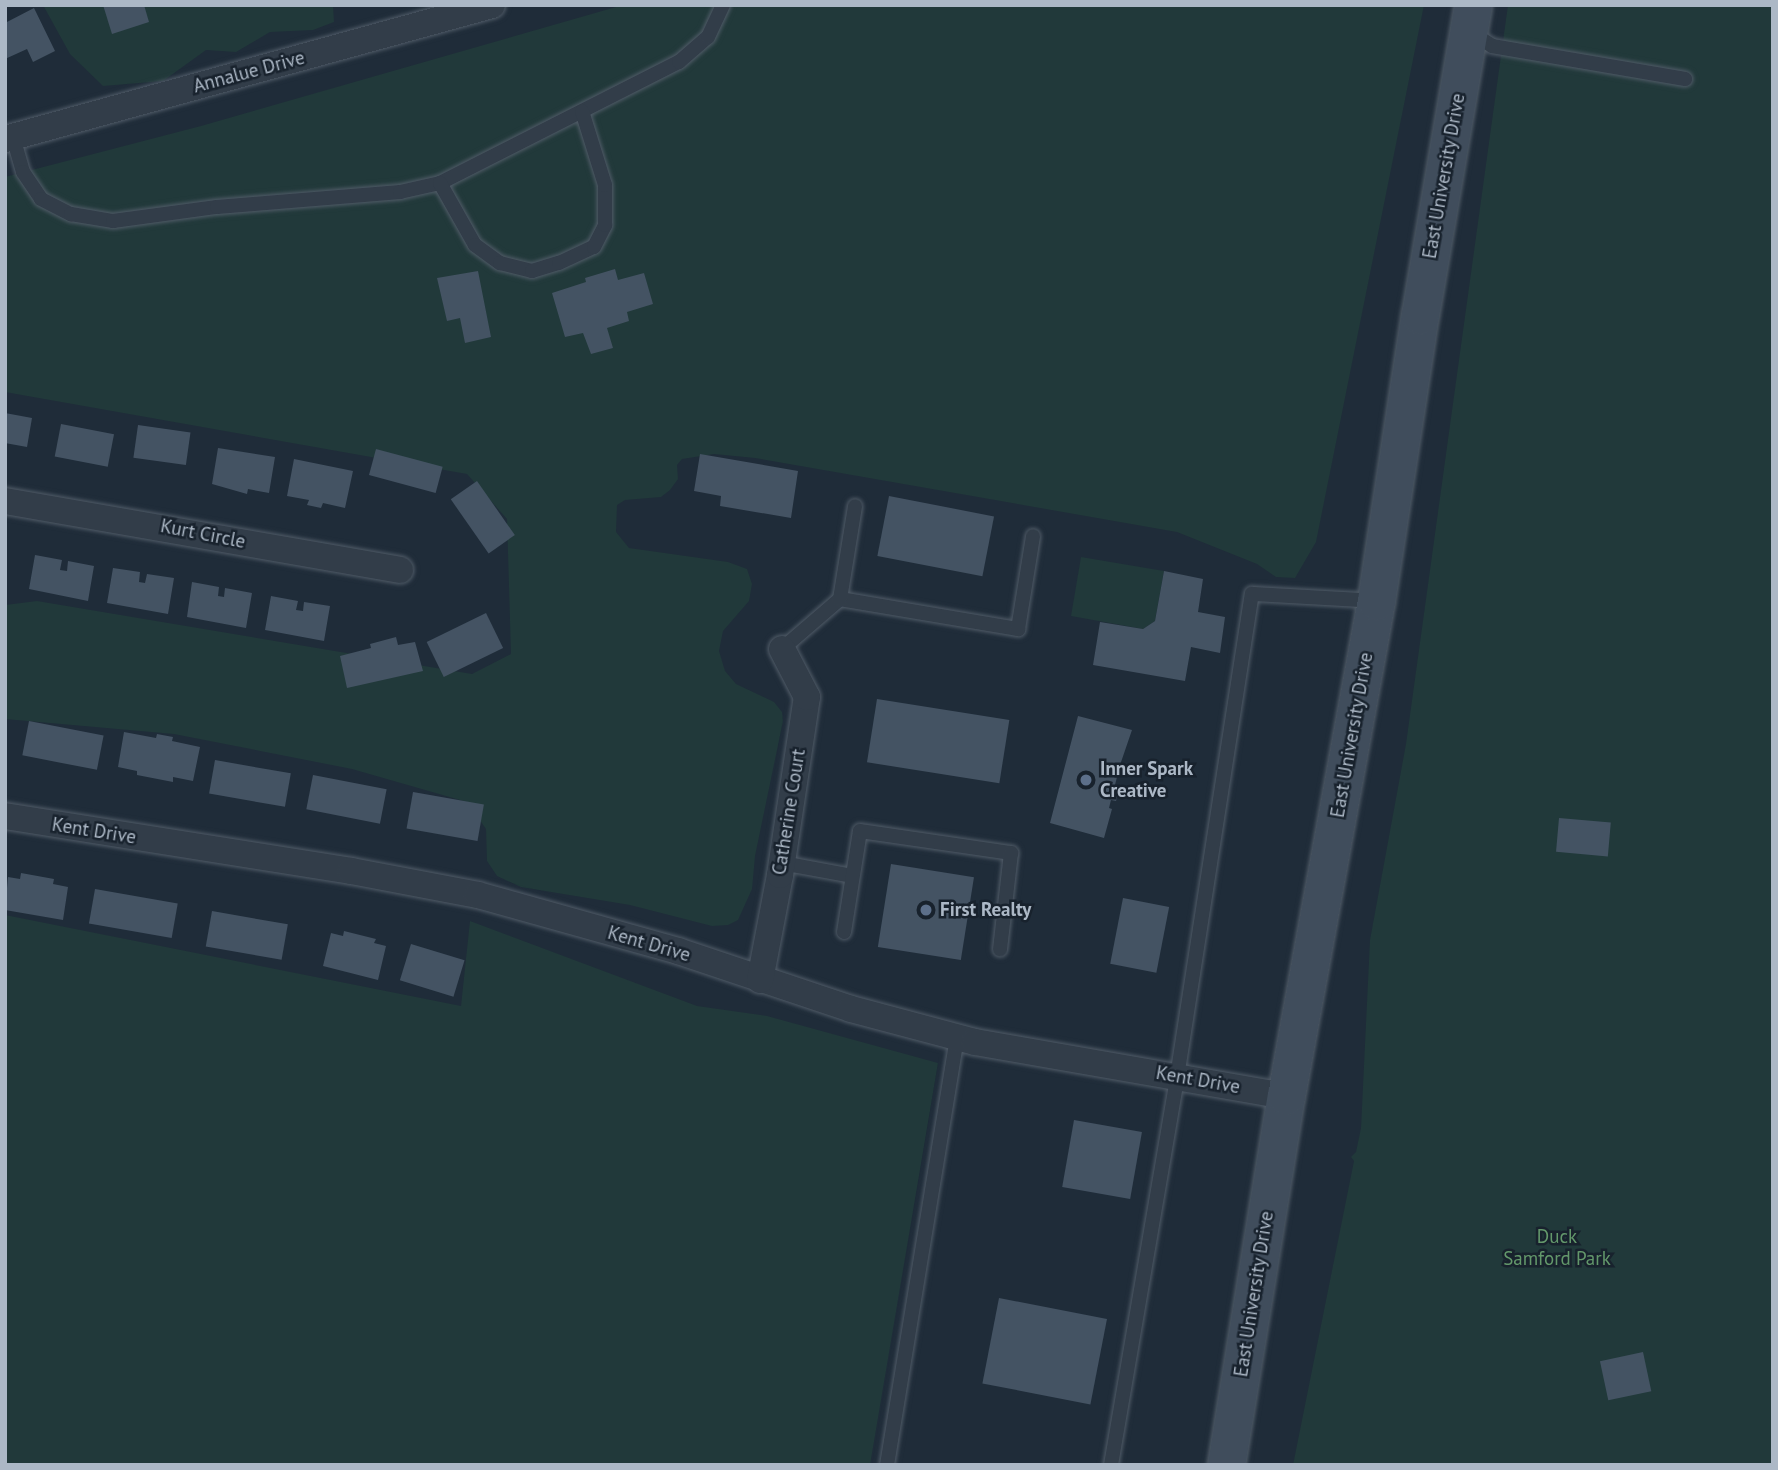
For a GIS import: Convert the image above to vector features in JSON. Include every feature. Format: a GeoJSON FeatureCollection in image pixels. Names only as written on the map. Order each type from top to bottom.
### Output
{"type":"FeatureCollection","features":[{"type":"Feature","properties":{"kind":"main road","name":"East University Drive"},"geometry":{"type":"LineString","coordinates":[[1226,1465],[1286,1096],[1376,601],[1420,315],[1471,18]]}},
{"type":"Feature","properties":{"kind":"street","name":"Annalue Drive"},"geometry":{"type":"LineString","coordinates":[[9,138],[492,5]]}},
{"type":"Feature","properties":{"kind":"street","name":"Kurt Circle"},"geometry":{"type":"LineString","coordinates":[[5,501],[400,570]]}},
{"type":"Feature","properties":{"kind":"street","name":"Catherine Court"},"geometry":{"type":"LineString","coordinates":[[760,979],[782,863],[807,697],[782,649]]}},
{"type":"Feature","properties":{"kind":"street","name":"Kent Drive"},"geometry":{"type":"LineString","coordinates":[[5,816],[351,871],[478,895],[678,951],[851,1009],[957,1037],[1286,1096]]}},
{"type":"Feature","properties":{"kind":"lane"},"geometry":{"type":"LineString","coordinates":[[9,138],[23,172],[41,199],[71,214],[113,221],[217,207],[400,192],[440,183],[678,62],[708,37],[723,5]]}},
{"type":"Feature","properties":{"kind":"lane"},"geometry":{"type":"LineString","coordinates":[[1471,18],[1492,46],[1685,79]]}},
{"type":"Feature","properties":{"kind":"lane"},"geometry":{"type":"LineString","coordinates":[[440,183],[475,245],[500,263],[531,271],[559,263],[594,247],[605,225],[605,185],[582,111]]}},
{"type":"Feature","properties":{"kind":"lane"},"geometry":{"type":"LineString","coordinates":[[782,649],[840,599],[855,506]]}},
{"type":"Feature","properties":{"kind":"lane"},"geometry":{"type":"LineString","coordinates":[[840,599],[1018,629],[1033,536]]}},
{"type":"Feature","properties":{"kind":"lane"},"geometry":{"type":"LineString","coordinates":[[1115,1463],[1252,594],[1376,601]]}},
{"type":"Feature","properties":{"kind":"lane"},"geometry":{"type":"LineString","coordinates":[[844,932],[860,831],[1011,853],[1000,949]]}},
{"type":"Feature","properties":{"kind":"lane"},"geometry":{"type":"LineString","coordinates":[[782,863],[852,876]]}},
{"type":"Feature","properties":{"kind":"lane"},"geometry":{"type":"LineString","coordinates":[[887,1465],[957,1037]]}},
{"type":"Feature","properties":{"kind":"green space"},"geometry":{"type":"Polygon","coordinates":[[[43,5],[333,5],[334,22],[313,30],[270,32],[236,52],[206,50],[163,81],[103,86],[70,54],[43,5]]]}},
{"type":"Feature","properties":{"kind":"green space"},"geometry":{"type":"Polygon","coordinates":[[[623,5],[1424,5],[1316,542],[1295,578],[1276,577],[1257,564],[1177,532],[755,458],[714,454],[682,459],[677,465],[678,479],[661,497],[625,500],[617,505],[616,532],[629,548],[728,562],[747,569],[752,584],[749,601],[723,631],[719,651],[725,671],[736,684],[774,702],[782,712],[783,721],[755,856],[752,889],[738,920],[728,925],[712,926],[630,905],[521,887],[497,876],[487,861],[486,829],[467,802],[352,769],[174,734],[5,719],[5,605],[37,601],[472,674],[511,654],[507,519],[467,474],[5,392],[5,177],[201,126],[623,5]]]}},
{"type":"Feature","properties":{"kind":"green space","name":"Duck Samford Park"},"geometry":{"type":"Polygon","coordinates":[[[1508,5],[1773,5],[1773,1465],[1293,1465],[1354,1161],[1351,1157],[1356,1152],[1361,1128],[1370,940],[1406,744],[1508,5]]]}},
{"type":"Feature","properties":{"kind":"green space"},"geometry":{"type":"Polygon","coordinates":[[[1081,557],[1164,571],[1155,621],[1143,629],[1071,616],[1081,557]]]}},
{"type":"Feature","properties":{"kind":"green space"},"geometry":{"type":"Polygon","coordinates":[[[5,915],[461,1006],[470,921],[697,1006],[767,1016],[938,1063],[870,1465],[5,1465],[5,915]]]}},
{"type":"Feature","properties":{"kind":"building"},"geometry":{"type":"Polygon","coordinates":[[[103,5],[144,5],[149,22],[112,34],[103,5]]]}},
{"type":"Feature","properties":{"kind":"building"},"geometry":{"type":"Polygon","coordinates":[[[34,8],[55,51],[33,62],[27,49],[5,59],[5,23],[34,8]]]}},
{"type":"Feature","properties":{"kind":"building"},"geometry":{"type":"Polygon","coordinates":[[[615,269],[618,280],[644,273],[653,304],[627,312],[629,321],[607,328],[613,348],[591,354],[583,333],[565,337],[552,293],[586,282],[585,278],[615,269]]]}},
{"type":"Feature","properties":{"kind":"building"},"geometry":{"type":"Polygon","coordinates":[[[478,271],[491,337],[465,343],[460,318],[447,321],[437,278],[478,271]]]}},
{"type":"Feature","properties":{"kind":"building"},"geometry":{"type":"Polygon","coordinates":[[[5,413],[32,418],[27,447],[5,443],[5,413]]]}},
{"type":"Feature","properties":{"kind":"building"},"geometry":{"type":"Polygon","coordinates":[[[61,424],[114,434],[108,467],[55,456],[61,424]]]}},
{"type":"Feature","properties":{"kind":"building"},"geometry":{"type":"Polygon","coordinates":[[[138,425],[190,432],[186,465],[133,458],[138,425]]]}},
{"type":"Feature","properties":{"kind":"building"},"geometry":{"type":"Polygon","coordinates":[[[218,448],[275,457],[269,493],[248,489],[247,494],[212,484],[218,448]]]}},
{"type":"Feature","properties":{"kind":"building"},"geometry":{"type":"Polygon","coordinates":[[[376,449],[443,467],[436,493],[369,475],[376,449]]]}},
{"type":"Feature","properties":{"kind":"building"},"geometry":{"type":"Polygon","coordinates":[[[700,454],[798,471],[791,518],[720,506],[721,496],[694,491],[700,454]]]}},
{"type":"Feature","properties":{"kind":"building"},"geometry":{"type":"Polygon","coordinates":[[[294,459],[353,471],[345,508],[323,503],[321,508],[307,505],[309,500],[287,496],[294,459]]]}},
{"type":"Feature","properties":{"kind":"building"},"geometry":{"type":"Polygon","coordinates":[[[477,481],[515,535],[489,553],[451,499],[477,481]]]}},
{"type":"Feature","properties":{"kind":"building"},"geometry":{"type":"Polygon","coordinates":[[[889,496],[994,516],[982,576],[877,556],[889,496]]]}},
{"type":"Feature","properties":{"kind":"building"},"geometry":{"type":"Polygon","coordinates":[[[35,555],[62,560],[60,570],[67,571],[68,561],[94,566],[88,601],[29,589],[35,555]]]}},
{"type":"Feature","properties":{"kind":"building"},"geometry":{"type":"Polygon","coordinates":[[[113,568],[140,572],[139,582],[145,583],[147,574],[174,578],[168,614],[107,603],[113,568]]]}},
{"type":"Feature","properties":{"kind":"building"},"geometry":{"type":"Polygon","coordinates":[[[1164,571],[1203,579],[1198,612],[1225,617],[1220,653],[1191,647],[1185,681],[1093,665],[1100,622],[1143,629],[1155,621],[1164,571]]]}},
{"type":"Feature","properties":{"kind":"building"},"geometry":{"type":"Polygon","coordinates":[[[192,582],[219,587],[218,596],[224,597],[225,588],[252,593],[246,628],[187,617],[192,582]]]}},
{"type":"Feature","properties":{"kind":"building"},"geometry":{"type":"Polygon","coordinates":[[[271,596],[298,601],[296,610],[303,611],[304,602],[330,606],[324,641],[265,630],[271,596]]]}},
{"type":"Feature","properties":{"kind":"building"},"geometry":{"type":"Polygon","coordinates":[[[486,613],[503,648],[444,677],[427,642],[486,613]]]}},
{"type":"Feature","properties":{"kind":"building"},"geometry":{"type":"Polygon","coordinates":[[[396,637],[398,645],[415,642],[423,671],[347,688],[340,656],[371,648],[370,644],[396,637]]]}},
{"type":"Feature","properties":{"kind":"building"},"geometry":{"type":"Polygon","coordinates":[[[877,699],[1009,720],[999,783],[867,762],[877,699]]]}},
{"type":"Feature","properties":{"kind":"building"},"geometry":{"type":"Polygon","coordinates":[[[1078,716],[1132,730],[1119,768],[1124,769],[1123,775],[1118,773],[1113,793],[1118,795],[1116,801],[1111,800],[1109,808],[1112,809],[1104,838],[1050,823],[1078,716]]]}},
{"type":"Feature","properties":{"kind":"building"},"geometry":{"type":"Polygon","coordinates":[[[29,721],[104,736],[97,770],[22,755],[29,721]]]}},
{"type":"Feature","properties":{"kind":"building"},"geometry":{"type":"Polygon","coordinates":[[[124,732],[156,738],[157,734],[173,737],[172,741],[200,747],[193,781],[173,777],[173,782],[137,775],[137,771],[118,767],[124,732]]]}},
{"type":"Feature","properties":{"kind":"building"},"geometry":{"type":"Polygon","coordinates":[[[215,760],[291,773],[285,807],[209,793],[215,760]]]}},
{"type":"Feature","properties":{"kind":"building"},"geometry":{"type":"Polygon","coordinates":[[[313,775],[387,789],[380,824],[306,809],[313,775]]]}},
{"type":"Feature","properties":{"kind":"building"},"geometry":{"type":"Polygon","coordinates":[[[413,792],[484,805],[477,841],[407,828],[413,792]]]}},
{"type":"Feature","properties":{"kind":"building"},"geometry":{"type":"Polygon","coordinates":[[[1559,818],[1611,823],[1608,856],[1556,852],[1559,818]]]}},
{"type":"Feature","properties":{"kind":"building","name":"First Realty"},"geometry":{"type":"Polygon","coordinates":[[[891,864],[974,877],[961,960],[878,947],[891,864]]]}},
{"type":"Feature","properties":{"kind":"building"},"geometry":{"type":"Polygon","coordinates":[[[21,873],[54,879],[53,884],[68,887],[63,920],[5,910],[8,877],[20,879],[21,873]]]}},
{"type":"Feature","properties":{"kind":"building"},"geometry":{"type":"Polygon","coordinates":[[[95,889],[178,904],[172,938],[89,923],[95,889]]]}},
{"type":"Feature","properties":{"kind":"building"},"geometry":{"type":"Polygon","coordinates":[[[1123,898],[1169,907],[1156,973],[1110,964],[1123,898]]]}},
{"type":"Feature","properties":{"kind":"building"},"geometry":{"type":"Polygon","coordinates":[[[212,911],[288,924],[282,960],[206,946],[212,911]]]}},
{"type":"Feature","properties":{"kind":"building"},"geometry":{"type":"Polygon","coordinates":[[[344,931],[376,939],[374,943],[386,946],[378,980],[323,966],[331,933],[343,936],[344,931]]]}},
{"type":"Feature","properties":{"kind":"building"},"geometry":{"type":"Polygon","coordinates":[[[411,944],[465,960],[453,997],[400,980],[411,944]]]}},
{"type":"Feature","properties":{"kind":"building"},"geometry":{"type":"Polygon","coordinates":[[[1074,1120],[1142,1132],[1130,1199],[1062,1187],[1074,1120]]]}},
{"type":"Feature","properties":{"kind":"building"},"geometry":{"type":"Polygon","coordinates":[[[999,1298],[1107,1319],[1090,1404],[982,1383],[999,1298]]]}},
{"type":"Feature","properties":{"kind":"building"},"geometry":{"type":"Polygon","coordinates":[[[1643,1352],[1651,1391],[1608,1400],[1600,1361],[1643,1352]]]}},
{"type":"Feature","properties":{"kind":"place","name":"Inner Spark Creative"},"geometry":{"type":"Point","coordinates":[1086,780]}},
{"type":"Feature","properties":{"kind":"place","name":"First Realty"},"geometry":{"type":"Point","coordinates":[926,910]}}]}
